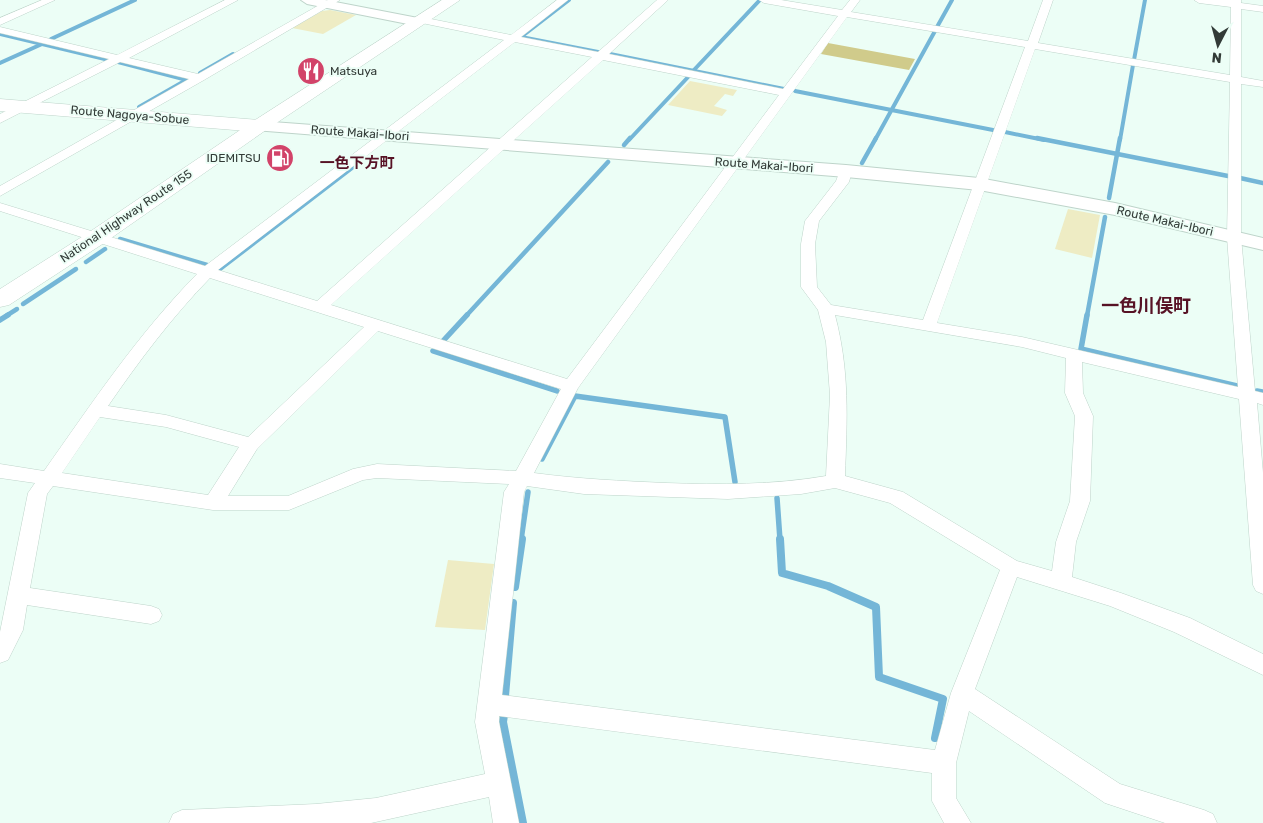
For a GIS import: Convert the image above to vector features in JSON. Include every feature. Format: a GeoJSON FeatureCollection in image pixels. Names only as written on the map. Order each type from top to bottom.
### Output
{"type":"FeatureCollection","features":[{"type":"Feature","properties":{"kind":"main road","name":"National Highway Route 155"},"geometry":{"type":"LineString","coordinates":[[0,300],[96,238],[259,126],[452,0]]}},
{"type":"Feature","properties":{"kind":"main road","name":"Route Nagoya-Sobue"},"geometry":{"type":"LineString","coordinates":[[0,105],[259,126]]}},
{"type":"Feature","properties":{"kind":"main road","name":"Route Makai-Ibori"},"geometry":{"type":"LineString","coordinates":[[259,126],[979,184],[1115,209],[1263,244]]}},
{"type":"Feature","properties":{"kind":"street"},"geometry":{"type":"LineString","coordinates":[[0,22],[50,0]]}},
{"type":"Feature","properties":{"kind":"street"},"geometry":{"type":"LineString","coordinates":[[0,119],[233,0]]}},
{"type":"Feature","properties":{"kind":"street"},"geometry":{"type":"LineString","coordinates":[[306,0],[332,2],[786,93]]}},
{"type":"Feature","properties":{"kind":"street"},"geometry":{"type":"LineString","coordinates":[[0,653],[12,630],[38,493],[124,370],[182,298],[207,272],[564,0]]}},
{"type":"Feature","properties":{"kind":"street"},"geometry":{"type":"LineString","coordinates":[[320,307],[663,0]]}},
{"type":"Feature","properties":{"kind":"street"},"geometry":{"type":"LineString","coordinates":[[764,0],[1263,84]]}},
{"type":"Feature","properties":{"kind":"street"},"geometry":{"type":"LineString","coordinates":[[506,823],[487,722],[514,492],[571,386],[855,0]]}},
{"type":"Feature","properties":{"kind":"street"},"geometry":{"type":"LineString","coordinates":[[928,327],[1048,0]]}},
{"type":"Feature","properties":{"kind":"street"},"geometry":{"type":"LineString","coordinates":[[1199,0],[1236,3],[1263,9]]}},
{"type":"Feature","properties":{"kind":"street"},"geometry":{"type":"LineString","coordinates":[[0,192],[332,2]]}},
{"type":"Feature","properties":{"kind":"street"},"geometry":{"type":"LineString","coordinates":[[1236,3],[1234,237],[1255,397],[1263,585]]}},
{"type":"Feature","properties":{"kind":"street"},"geometry":{"type":"LineString","coordinates":[[0,30],[200,78]]}},
{"type":"Feature","properties":{"kind":"street"},"geometry":{"type":"LineString","coordinates":[[835,481],[839,395],[834,342],[826,309],[809,287],[808,244],[812,221],[842,182],[846,172]]}},
{"type":"Feature","properties":{"kind":"street"},"geometry":{"type":"LineString","coordinates":[[0,207],[571,386]]}},
{"type":"Feature","properties":{"kind":"street"},"geometry":{"type":"LineString","coordinates":[[826,309],[1022,342],[1255,397]]}},
{"type":"Feature","properties":{"kind":"street"},"geometry":{"type":"LineString","coordinates":[[213,503],[251,444],[375,325]]}},
{"type":"Feature","properties":{"kind":"street"},"geometry":{"type":"LineString","coordinates":[[1061,582],[1066,542],[1080,501],[1084,416],[1074,393],[1074,355]]}},
{"type":"Feature","properties":{"kind":"street"},"geometry":{"type":"LineString","coordinates":[[95,410],[166,421],[251,444]]}},
{"type":"Feature","properties":{"kind":"street"},"geometry":{"type":"LineString","coordinates":[[0,471],[213,503],[289,502],[360,474],[378,471],[521,478],[584,487],[728,492],[801,487],[835,481],[896,497],[1011,567],[1114,599],[1182,625],[1263,665]]}},
{"type":"Feature","properties":{"kind":"street"},"geometry":{"type":"LineString","coordinates":[[958,823],[944,801],[944,763],[962,693],[1011,567]]}},
{"type":"Feature","properties":{"kind":"street"},"geometry":{"type":"LineString","coordinates":[[19,595],[151,615]]}},
{"type":"Feature","properties":{"kind":"street"},"geometry":{"type":"LineString","coordinates":[[962,693],[1114,794],[1204,823]]}},
{"type":"Feature","properties":{"kind":"street"},"geometry":{"type":"LineString","coordinates":[[489,704],[944,763]]}},
{"type":"Feature","properties":{"kind":"street"},"geometry":{"type":"LineString","coordinates":[[182,823],[316,820],[376,810],[498,783]]}},
{"type":"Feature","properties":{"kind":"shaded area"},"geometry":{"type":"Polygon","coordinates":[[[330,10],[356,15],[323,34],[292,28],[322,11],[330,10]]]}},
{"type":"Feature","properties":{"kind":"shaded area"},"geometry":{"type":"Polygon","coordinates":[[[828,43],[915,59],[909,70],[821,54],[828,43]]]}},
{"type":"Feature","properties":{"kind":"shaded area"},"geometry":{"type":"Polygon","coordinates":[[[690,81],[737,90],[733,96],[725,94],[714,106],[727,110],[722,116],[668,105],[690,81]]]}},
{"type":"Feature","properties":{"kind":"shaded area"},"geometry":{"type":"Polygon","coordinates":[[[1068,209],[1100,215],[1092,258],[1055,249],[1068,209]]]}},
{"type":"Feature","properties":{"kind":"shaded area"},"geometry":{"type":"Polygon","coordinates":[[[448,560],[494,564],[485,630],[435,627],[448,560]]]}},
{"type":"Feature","properties":{"kind":"waterway"},"geometry":{"type":"LineString","coordinates":[[51,39],[135,0]]}},
{"type":"Feature","properties":{"kind":"waterway"},"geometry":{"type":"LineString","coordinates":[[569,0],[521,37],[598,52]]}},
{"type":"Feature","properties":{"kind":"waterway"},"geometry":{"type":"LineString","coordinates":[[937,27],[952,0]]}},
{"type":"Feature","properties":{"kind":"waterway"},"geometry":{"type":"LineString","coordinates":[[1134,60],[1145,0]]}},
{"type":"Feature","properties":{"kind":"waterway"},"geometry":{"type":"LineString","coordinates":[[693,71],[759,1]]}},
{"type":"Feature","properties":{"kind":"waterway"},"geometry":{"type":"LineString","coordinates":[[892,110],[935,31]]}},
{"type":"Feature","properties":{"kind":"waterway"},"geometry":{"type":"LineString","coordinates":[[0,34],[42,44]]}},
{"type":"Feature","properties":{"kind":"waterway"},"geometry":{"type":"LineString","coordinates":[[0,63],[42,44]]}},
{"type":"Feature","properties":{"kind":"waterway"},"geometry":{"type":"LineString","coordinates":[[42,44],[109,60]]}},
{"type":"Feature","properties":{"kind":"waterway"},"geometry":{"type":"LineString","coordinates":[[200,73],[233,54]]}},
{"type":"Feature","properties":{"kind":"waterway"},"geometry":{"type":"LineString","coordinates":[[610,54],[693,71]]}},
{"type":"Feature","properties":{"kind":"waterway"},"geometry":{"type":"LineString","coordinates":[[118,62],[186,80]]}},
{"type":"Feature","properties":{"kind":"waterway"},"geometry":{"type":"LineString","coordinates":[[1120,140],[1133,65]]}},
{"type":"Feature","properties":{"kind":"waterway"},"geometry":{"type":"LineString","coordinates":[[693,71],[784,89]]}},
{"type":"Feature","properties":{"kind":"waterway"},"geometry":{"type":"LineString","coordinates":[[629,140],[689,76]]}},
{"type":"Feature","properties":{"kind":"waterway"},"geometry":{"type":"LineString","coordinates":[[139,107],[186,80]]}},
{"type":"Feature","properties":{"kind":"waterway"},"geometry":{"type":"LineString","coordinates":[[795,91],[892,110]]}},
{"type":"Feature","properties":{"kind":"waterway"},"geometry":{"type":"LineString","coordinates":[[875,140],[892,110]]}},
{"type":"Feature","properties":{"kind":"waterway"},"geometry":{"type":"LineString","coordinates":[[892,110],[993,130]]}},
{"type":"Feature","properties":{"kind":"waterway"},"geometry":{"type":"LineString","coordinates":[[1005,132],[1044,140]]}},
{"type":"Feature","properties":{"kind":"waterway"},"geometry":{"type":"LineString","coordinates":[[624,145],[630,138]]}},
{"type":"Feature","properties":{"kind":"waterway"},"geometry":{"type":"LineString","coordinates":[[862,163],[876,138]]}},
{"type":"Feature","properties":{"kind":"waterway"},"geometry":{"type":"LineString","coordinates":[[1037,138],[1117,154]]}},
{"type":"Feature","properties":{"kind":"waterway"},"geometry":{"type":"LineString","coordinates":[[1117,154],[1120,138]]}},
{"type":"Feature","properties":{"kind":"waterway"},"geometry":{"type":"LineString","coordinates":[[1109,198],[1117,154]]}},
{"type":"Feature","properties":{"kind":"waterway"},"geometry":{"type":"LineString","coordinates":[[1117,154],[1228,176]]}},
{"type":"Feature","properties":{"kind":"waterway"},"geometry":{"type":"LineString","coordinates":[[466,316],[608,162]]}},
{"type":"Feature","properties":{"kind":"waterway"},"geometry":{"type":"LineString","coordinates":[[220,269],[353,167]]}},
{"type":"Feature","properties":{"kind":"waterway"},"geometry":{"type":"LineString","coordinates":[[1240,178],[1263,183]]}},
{"type":"Feature","properties":{"kind":"waterway"},"geometry":{"type":"LineString","coordinates":[[1087,316],[1105,217]]}},
{"type":"Feature","properties":{"kind":"waterway"},"geometry":{"type":"LineString","coordinates":[[120,239],[207,265]]}},
{"type":"Feature","properties":{"kind":"waterway"},"geometry":{"type":"LineString","coordinates":[[86,262],[105,249]]}},
{"type":"Feature","properties":{"kind":"waterway"},"geometry":{"type":"LineString","coordinates":[[23,304],[76,269]]}},
{"type":"Feature","properties":{"kind":"waterway"},"geometry":{"type":"LineString","coordinates":[[6,316],[17,309]]}},
{"type":"Feature","properties":{"kind":"waterway"},"geometry":{"type":"LineString","coordinates":[[0,320],[8,315]]}},
{"type":"Feature","properties":{"kind":"waterway"},"geometry":{"type":"LineString","coordinates":[[443,341],[467,315]]}},
{"type":"Feature","properties":{"kind":"waterway"},"geometry":{"type":"LineString","coordinates":[[1087,315],[1081,349],[1237,386]]}},
{"type":"Feature","properties":{"kind":"waterway"},"geometry":{"type":"LineString","coordinates":[[435,350],[433,351],[557,391]]}},
{"type":"Feature","properties":{"kind":"waterway"},"geometry":{"type":"LineString","coordinates":[[1257,391],[1263,392]]}},
{"type":"Feature","properties":{"kind":"waterway"},"geometry":{"type":"LineString","coordinates":[[542,459],[575,396],[725,417],[735,482]]}},
{"type":"Feature","properties":{"kind":"waterway"},"geometry":{"type":"LineString","coordinates":[[521,540],[528,492]]}},
{"type":"Feature","properties":{"kind":"waterway"},"geometry":{"type":"LineString","coordinates":[[777,498],[780,540]]}},
{"type":"Feature","properties":{"kind":"waterway"},"geometry":{"type":"LineString","coordinates":[[515,587],[522,539]]}},
{"type":"Feature","properties":{"kind":"waterway"},"geometry":{"type":"LineString","coordinates":[[780,539],[782,573],[828,586],[876,607],[879,677],[943,699],[935,738]]}},
{"type":"Feature","properties":{"kind":"waterway"},"geometry":{"type":"LineString","coordinates":[[505,696],[513,603]]}},
{"type":"Feature","properties":{"kind":"waterway"},"geometry":{"type":"LineString","coordinates":[[504,715],[503,722],[523,823]]}},
{"type":"Feature","properties":{"kind":"place","name":"Matsuya"},"geometry":{"type":"Point","coordinates":[311,71]}},
{"type":"Feature","properties":{"kind":"place","name":"IDEMITSU"},"geometry":{"type":"Point","coordinates":[280,158]}},
{"type":"Feature","properties":{"kind":"district","name":"一色下方町"},"geometry":{"type":"Point","coordinates":[357,163]}},
{"type":"Feature","properties":{"kind":"district","name":"一色川俣町"},"geometry":{"type":"Point","coordinates":[1146,306]}}]}
